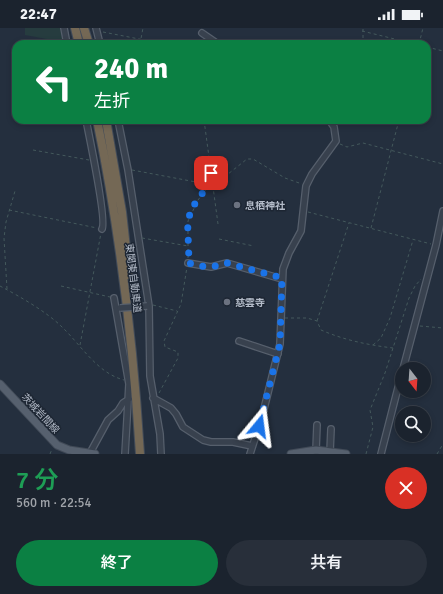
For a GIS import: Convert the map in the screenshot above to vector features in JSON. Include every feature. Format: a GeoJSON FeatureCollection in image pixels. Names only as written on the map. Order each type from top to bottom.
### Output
{"type":"FeatureCollection","features":[{"type":"Feature","properties":{"kind":"highway"},"geometry":{"type":"LineString","coordinates":[[75,28],[78,40]]}},
{"type":"Feature","properties":{"kind":"highway"},"geometry":{"type":"LineString","coordinates":[[84,28],[88,40]]}},
{"type":"Feature","properties":{"kind":"highway","name":"東関東自動車道"},"geometry":{"type":"LineString","coordinates":[[98,124],[115,213],[123,268],[131,340],[140,454]]}},
{"type":"Feature","properties":{"kind":"highway","name":"東関東自動車道"},"geometry":{"type":"LineString","coordinates":[[107,124],[122,212],[133,304],[138,378],[139,440]]}},
{"type":"Feature","properties":{"kind":"main road","name":"茨城岩間線"},"geometry":{"type":"LineString","coordinates":[[0,384],[57,445],[69,450],[92,454]]}},
{"type":"Feature","properties":{"kind":"main road"},"geometry":{"type":"LineString","coordinates":[[291,454],[316,450],[346,454]]}},
{"type":"Feature","properties":{"kind":"street"},"geometry":{"type":"LineString","coordinates":[[64,28],[66,40]]}},
{"type":"Feature","properties":{"kind":"street"},"geometry":{"type":"LineString","coordinates":[[96,30],[99,40]]}},
{"type":"Feature","properties":{"kind":"street"},"geometry":{"type":"LineString","coordinates":[[202,33],[212,40]]}},
{"type":"Feature","properties":{"kind":"street"},"geometry":{"type":"LineString","coordinates":[[87,124],[104,225],[102,229]]}},
{"type":"Feature","properties":{"kind":"street"},"geometry":{"type":"LineString","coordinates":[[119,124],[140,238],[148,306],[150,376],[160,434],[161,454]]}},
{"type":"Feature","properties":{"kind":"street"},"geometry":{"type":"LineString","coordinates":[[250,454],[262,417],[280,344],[283,269],[286,260],[301,232],[306,186],[312,174],[336,141],[334,126],[332,124]]}},
{"type":"Feature","properties":{"kind":"street"},"geometry":{"type":"LineString","coordinates":[[404,362],[436,245],[443,211]]}},
{"type":"Feature","properties":{"kind":"street"},"geometry":{"type":"LineString","coordinates":[[188,263],[206,267],[227,263],[282,278]]}},
{"type":"Feature","properties":{"kind":"street"},"geometry":{"type":"LineString","coordinates":[[114,298],[118,309],[129,380],[125,454]]}},
{"type":"Feature","properties":{"kind":"street"},"geometry":{"type":"LineString","coordinates":[[118,309],[148,306]]}},
{"type":"Feature","properties":{"kind":"street"},"geometry":{"type":"LineString","coordinates":[[239,341],[278,354]]}},
{"type":"Feature","properties":{"kind":"street"},"geometry":{"type":"LineString","coordinates":[[154,398],[173,411],[183,427],[203,440],[211,442],[233,442],[252,446]]}},
{"type":"Feature","properties":{"kind":"street"},"geometry":{"type":"LineString","coordinates":[[381,454],[395,398]]}},
{"type":"Feature","properties":{"kind":"street"},"geometry":{"type":"LineString","coordinates":[[92,454],[108,420],[118,411],[123,403],[129,399]]}},
{"type":"Feature","properties":{"kind":"street"},"geometry":{"type":"LineString","coordinates":[[316,450],[317,425]]}},
{"type":"Feature","properties":{"kind":"street"},"geometry":{"type":"LineString","coordinates":[[330,452],[331,429]]}},
{"type":"Feature","properties":{"kind":"path"},"geometry":{"type":"LineString","coordinates":[[141,39],[143,28]]}},
{"type":"Feature","properties":{"kind":"path"},"geometry":{"type":"LineString","coordinates":[[362,40],[363,28]]}},
{"type":"Feature","properties":{"kind":"path"},"geometry":{"type":"LineString","coordinates":[[420,40],[423,28]]}},
{"type":"Feature","properties":{"kind":"path"},"geometry":{"type":"LineString","coordinates":[[96,30],[146,40]]}},
{"type":"Feature","properties":{"kind":"path"},"geometry":{"type":"LineString","coordinates":[[362,30],[399,40]]}},
{"type":"Feature","properties":{"kind":"path"},"geometry":{"type":"LineString","coordinates":[[200,40],[202,33]]}},
{"type":"Feature","properties":{"kind":"path"},"geometry":{"type":"LineString","coordinates":[[431,48],[443,51]]}},
{"type":"Feature","properties":{"kind":"path"},"geometry":{"type":"LineString","coordinates":[[204,124],[218,224]]}},
{"type":"Feature","properties":{"kind":"path"},"geometry":{"type":"LineString","coordinates":[[371,228],[399,124]]}},
{"type":"Feature","properties":{"kind":"path"},"geometry":{"type":"LineString","coordinates":[[336,141],[346,147],[363,143],[443,164]]}},
{"type":"Feature","properties":{"kind":"path"},"geometry":{"type":"LineString","coordinates":[[33,150],[94,161]]}},
{"type":"Feature","properties":{"kind":"path"},"geometry":{"type":"LineString","coordinates":[[154,398],[178,358],[178,352],[165,347],[165,336],[183,298],[184,279],[188,263],[188,221],[200,196],[212,185],[250,158],[286,178],[306,186]]}},
{"type":"Feature","properties":{"kind":"path"},"geometry":{"type":"LineString","coordinates":[[128,170],[135,170],[212,185]]}},
{"type":"Feature","properties":{"kind":"path"},"geometry":{"type":"LineString","coordinates":[[7,290],[4,248],[5,227],[8,210],[15,191]]}},
{"type":"Feature","properties":{"kind":"path"},"geometry":{"type":"LineString","coordinates":[[8,210],[102,229],[80,345]]}},
{"type":"Feature","properties":{"kind":"path"},"geometry":{"type":"LineString","coordinates":[[304,212],[436,245]]}},
{"type":"Feature","properties":{"kind":"path"},"geometry":{"type":"LineString","coordinates":[[349,223],[317,321],[321,330],[362,343],[393,348]]}},
{"type":"Feature","properties":{"kind":"path"},"geometry":{"type":"LineString","coordinates":[[140,238],[144,237],[189,246]]}},
{"type":"Feature","properties":{"kind":"path"},"geometry":{"type":"LineString","coordinates":[[219,239],[254,246]]}},
{"type":"Feature","properties":{"kind":"path"},"geometry":{"type":"LineString","coordinates":[[373,345],[381,338],[390,318],[413,239]]}},
{"type":"Feature","properties":{"kind":"path"},"geometry":{"type":"LineString","coordinates":[[366,454],[373,427],[370,410],[415,286],[427,276]]}},
{"type":"Feature","properties":{"kind":"path"},"geometry":{"type":"LineString","coordinates":[[0,286],[56,321],[107,373],[118,378],[129,380]]}},
{"type":"Feature","properties":{"kind":"path"},"geometry":{"type":"LineString","coordinates":[[61,286],[114,298]]}},
{"type":"Feature","properties":{"kind":"path"},"geometry":{"type":"LineString","coordinates":[[148,306],[178,311]]}},
{"type":"Feature","properties":{"kind":"path"},"geometry":{"type":"LineString","coordinates":[[280,318],[307,318],[317,321]]}},
{"type":"Feature","properties":{"kind":"path"},"geometry":{"type":"LineString","coordinates":[[414,325],[443,328]]}},
{"type":"Feature","properties":{"kind":"path"},"geometry":{"type":"LineString","coordinates":[[437,454],[443,444]]}},
{"type":"Feature","properties":{"kind":"green space"},"geometry":{"type":"Polygon","coordinates":[[[25,28],[60,28],[63,40],[52,40],[25,35],[25,28]]]}},
{"type":"Feature","properties":{"kind":"place","name":"息栖神社"},"geometry":{"type":"Point","coordinates":[237,205]}},
{"type":"Feature","properties":{"kind":"place","name":"慈雲寺"},"geometry":{"type":"Point","coordinates":[227,302]}},
{"type":"Feature","properties":{"kind":"route"},"geometry":{"type":"LineString","coordinates":[[211,173],[212,185],[208,187],[198,200],[188,221],[188,263],[206,267],[227,263],[282,278],[280,344],[259,426]]}}]}
